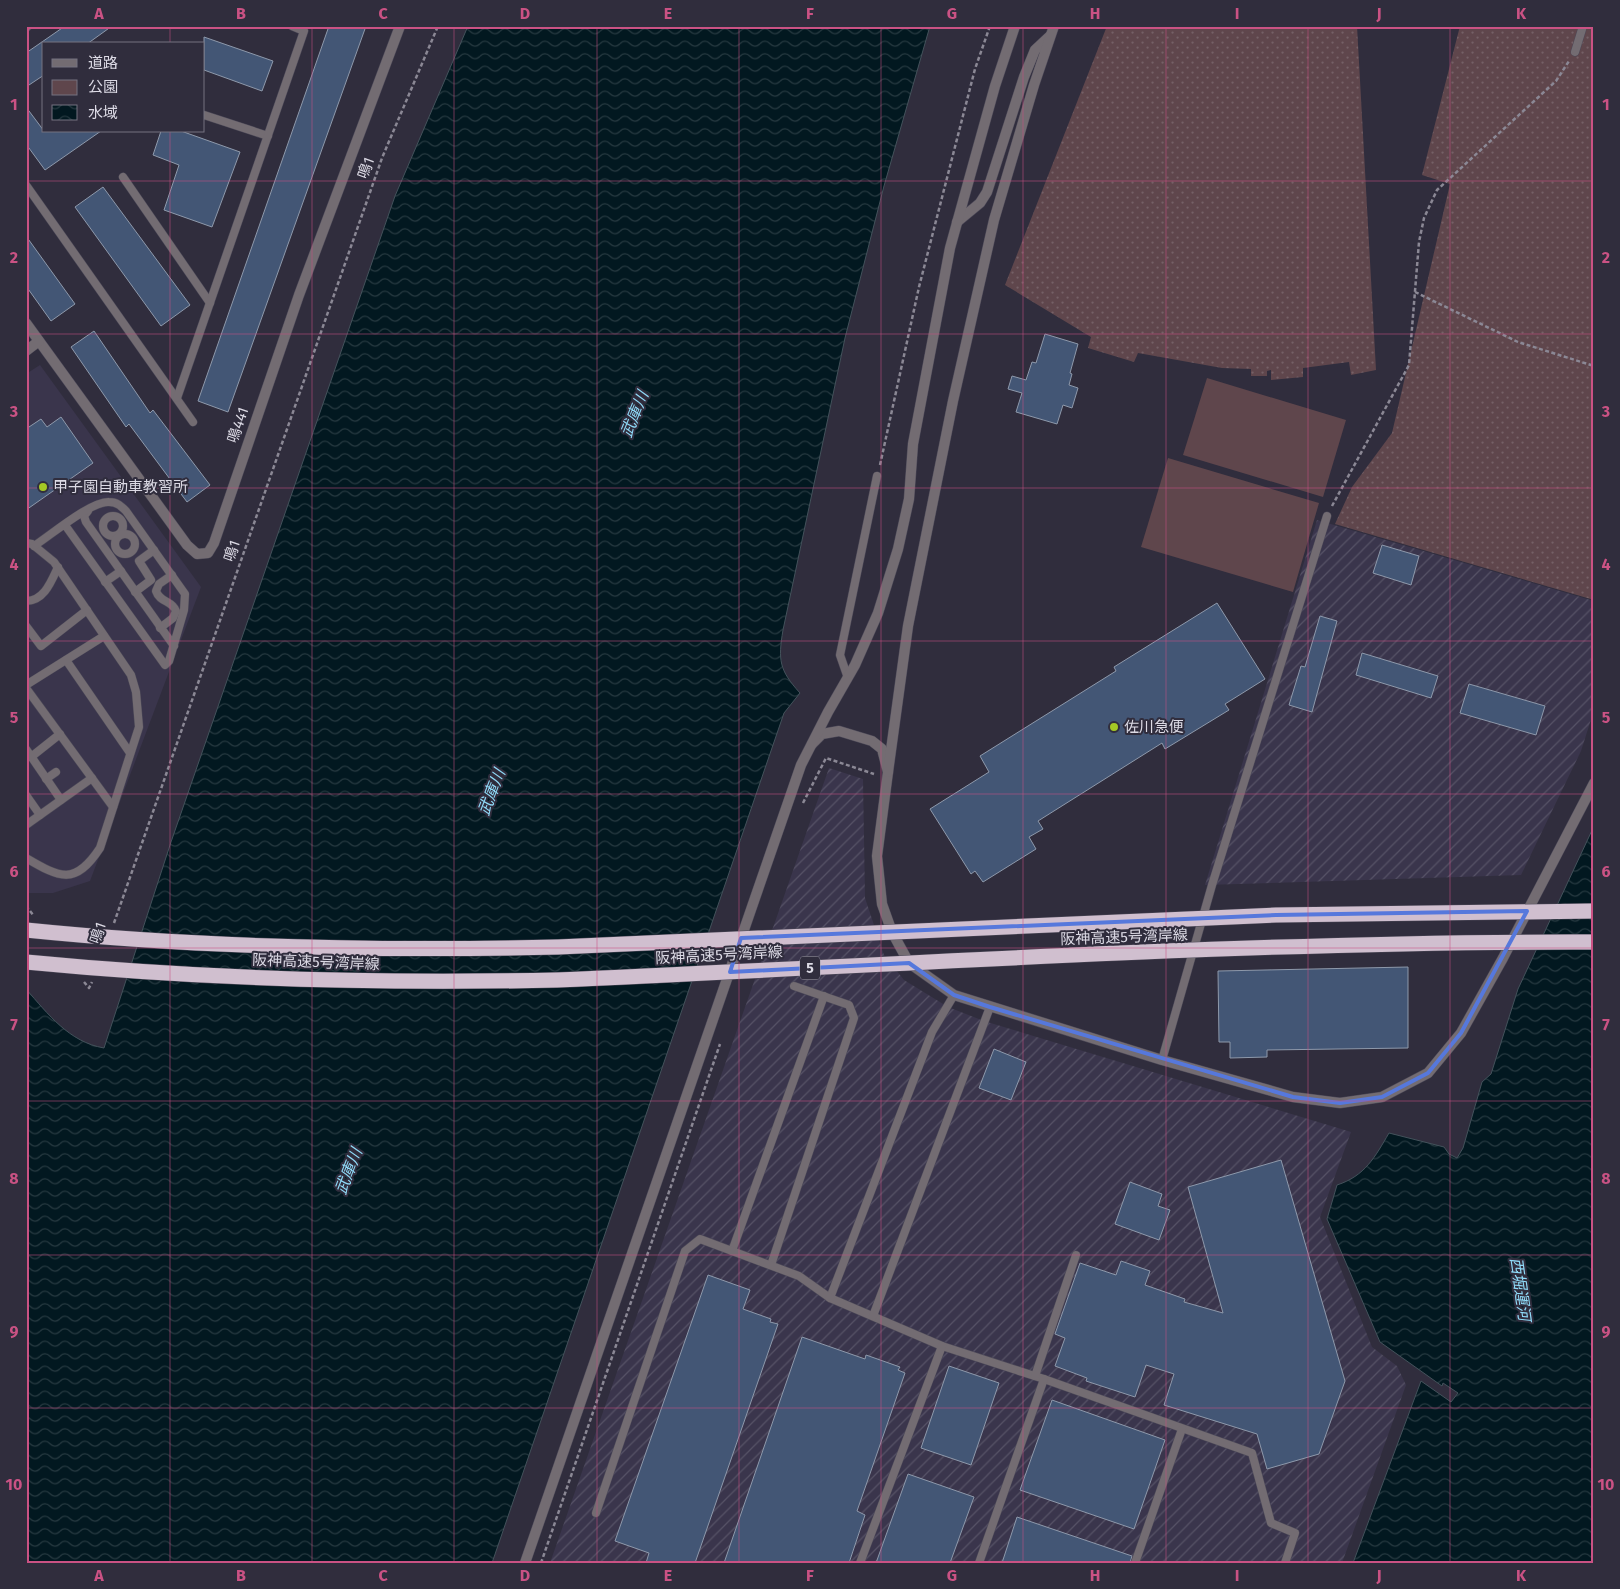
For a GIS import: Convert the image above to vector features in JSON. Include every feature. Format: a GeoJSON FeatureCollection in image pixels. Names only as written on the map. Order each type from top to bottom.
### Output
{"type":"FeatureCollection","features":[{"type":"Feature","properties":{"kind":"highway","name":"阪神高速5号湾岸線"},"geometry":{"type":"LineString","coordinates":[[33,927],[244,944],[457,949],[558,947],[1276,915],[1594,911]]}},
{"type":"Feature","properties":{"kind":"highway","name":"阪神高速5号湾岸線"},"geometry":{"type":"LineString","coordinates":[[26,962],[238,977],[448,983],[566,980],[1284,947],[1470,942],[1594,942]]}},
{"type":"Feature","properties":{"kind":"street","name":"鳴441"},"geometry":{"type":"LineString","coordinates":[[26,323],[187,545],[197,554],[208,553],[214,543],[299,295],[400,26]]}},
{"type":"Feature","properties":{"kind":"street"},"geometry":{"type":"LineString","coordinates":[[525,1563],[801,765],[848,678],[878,614],[898,549],[909,499],[913,444],[935,321],[957,222],[995,86],[1015,26]]}},
{"type":"Feature","properties":{"kind":"street"},"geometry":{"type":"LineString","coordinates":[[957,222],[980,204],[986,192],[1024,77],[1035,50],[1053,30]]}},
{"type":"Feature","properties":{"kind":"street"},"geometry":{"type":"LineString","coordinates":[[1053,30],[1034,84],[994,220],[950,411],[908,626],[897,719],[877,856],[882,904],[892,932],[909,963],[954,995],[1162,1060],[1293,1097],[1340,1103],[1382,1097],[1428,1073],[1461,1033],[1503,958],[1594,783]]}},
{"type":"Feature","properties":{"kind":"street"},"geometry":{"type":"LineString","coordinates":[[26,350],[40,341]]}},
{"type":"Feature","properties":{"kind":"street"},"geometry":{"type":"LineString","coordinates":[[810,746],[822,734],[839,731],[872,741],[882,749],[888,772]]}},
{"type":"Feature","properties":{"kind":"lane"},"geometry":{"type":"LineString","coordinates":[[177,398],[304,31],[292,26]]}},
{"type":"Feature","properties":{"kind":"lane"},"geometry":{"type":"LineString","coordinates":[[1576,52],[1584,26]]}},
{"type":"Feature","properties":{"kind":"lane"},"geometry":{"type":"LineString","coordinates":[[205,115],[268,136]]}},
{"type":"Feature","properties":{"kind":"lane"},"geometry":{"type":"LineString","coordinates":[[123,177],[210,303]]}},
{"type":"Feature","properties":{"kind":"lane"},"geometry":{"type":"LineString","coordinates":[[26,185],[193,422]]}},
{"type":"Feature","properties":{"kind":"lane"},"geometry":{"type":"LineString","coordinates":[[848,678],[840,654],[877,476]]}},
{"type":"Feature","properties":{"kind":"lane"},"geometry":{"type":"LineString","coordinates":[[34,546],[65,525],[89,509],[97,504],[109,502],[118,504],[126,511],[185,594],[186,601],[174,646],[169,661],[165,664],[65,525]]}},
{"type":"Feature","properties":{"kind":"lane"},"geometry":{"type":"LineString","coordinates":[[97,504],[107,518]]}},
{"type":"Feature","properties":{"kind":"lane"},"geometry":{"type":"LineString","coordinates":[[89,509],[84,516],[86,522],[174,646]]}},
{"type":"Feature","properties":{"kind":"lane"},"geometry":{"type":"LineString","coordinates":[[1162,1060],[1212,886],[1327,516]]}},
{"type":"Feature","properties":{"kind":"lane"},"geometry":{"type":"LineString","coordinates":[[107,518],[116,517],[122,520],[123,527],[115,545],[124,554],[134,548],[134,538]]}},
{"type":"Feature","properties":{"kind":"lane"},"geometry":{"type":"LineString","coordinates":[[107,518],[104,523],[104,531],[111,536],[128,534],[134,538]]}},
{"type":"Feature","properties":{"kind":"lane"},"geometry":{"type":"LineString","coordinates":[[134,538],[142,533]]}},
{"type":"Feature","properties":{"kind":"lane"},"geometry":{"type":"LineString","coordinates":[[26,543],[34,546],[58,568],[131,675],[136,692],[139,727],[100,848],[88,865],[71,874],[52,873],[26,858]]}},
{"type":"Feature","properties":{"kind":"lane"},"geometry":{"type":"LineString","coordinates":[[135,592],[151,580],[138,561],[154,550]]}},
{"type":"Feature","properties":{"kind":"lane"},"geometry":{"type":"LineString","coordinates":[[26,601],[34,601],[38,598],[49,586],[58,568]]}},
{"type":"Feature","properties":{"kind":"lane"},"geometry":{"type":"LineString","coordinates":[[106,582],[121,571]]}},
{"type":"Feature","properties":{"kind":"lane"},"geometry":{"type":"LineString","coordinates":[[160,628],[171,620],[176,611],[172,604],[160,599],[156,591],[159,584],[172,575]]}},
{"type":"Feature","properties":{"kind":"lane"},"geometry":{"type":"LineString","coordinates":[[26,626],[41,646],[87,610]]}},
{"type":"Feature","properties":{"kind":"lane"},"geometry":{"type":"LineString","coordinates":[[104,636],[26,686],[113,807]]}},
{"type":"Feature","properties":{"kind":"lane"},"geometry":{"type":"LineString","coordinates":[[66,660],[130,753]]}},
{"type":"Feature","properties":{"kind":"lane"},"geometry":{"type":"LineString","coordinates":[[31,757],[60,734]]}},
{"type":"Feature","properties":{"kind":"lane"},"geometry":{"type":"LineString","coordinates":[[26,749],[61,800]]}},
{"type":"Feature","properties":{"kind":"lane"},"geometry":{"type":"LineString","coordinates":[[46,779],[56,772]]}},
{"type":"Feature","properties":{"kind":"lane"},"geometry":{"type":"LineString","coordinates":[[26,825],[92,778]]}},
{"type":"Feature","properties":{"kind":"lane"},"geometry":{"type":"LineString","coordinates":[[26,795],[40,815]]}},
{"type":"Feature","properties":{"kind":"lane"},"geometry":{"type":"LineString","coordinates":[[771,1265],[854,1018],[849,1005],[794,986]]}},
{"type":"Feature","properties":{"kind":"lane"},"geometry":{"type":"LineString","coordinates":[[830,1298],[932,1032],[954,995]]}},
{"type":"Feature","properties":{"kind":"lane"},"geometry":{"type":"LineString","coordinates":[[732,1251],[824,996]]}},
{"type":"Feature","properties":{"kind":"lane"},"geometry":{"type":"LineString","coordinates":[[873,1316],[990,1007]]}},
{"type":"Feature","properties":{"kind":"lane"},"geometry":{"type":"LineString","coordinates":[[596,1513],[685,1251],[700,1239],[799,1276],[830,1298],[942,1346],[1044,1379],[1252,1453],[1271,1523],[1295,1533],[1285,1563]]}},
{"type":"Feature","properties":{"kind":"lane"},"geometry":{"type":"LineString","coordinates":[[1035,1376],[1076,1255]]}},
{"type":"Feature","properties":{"kind":"lane"},"geometry":{"type":"LineString","coordinates":[[860,1563],[942,1346]]}},
{"type":"Feature","properties":{"kind":"lane"},"geometry":{"type":"LineString","coordinates":[[979,1563],[1044,1379]]}},
{"type":"Feature","properties":{"kind":"lane"},"geometry":{"type":"LineString","coordinates":[[1134,1563],[1182,1429]]}},
{"type":"Feature","properties":{"kind":"path","name":"鳴1"},"geometry":{"type":"LineString","coordinates":[[114,924],[382,158],[438,26]]}},
{"type":"Feature","properties":{"kind":"path"},"geometry":{"type":"LineString","coordinates":[[877,476],[922,278],[976,69],[990,26]]}},
{"type":"Feature","properties":{"kind":"path"},"geometry":{"type":"LineString","coordinates":[[1327,516],[1409,364],[1424,218],[1437,190],[1556,81],[1576,52]]}},
{"type":"Feature","properties":{"kind":"path"},"geometry":{"type":"LineString","coordinates":[[1415,292],[1518,342],[1594,366]]}},
{"type":"Feature","properties":{"kind":"path"},"geometry":{"type":"LineString","coordinates":[[799,810],[826,758],[874,774]]}},
{"type":"Feature","properties":{"kind":"path"},"geometry":{"type":"LineString","coordinates":[[26,906],[33,927]]}},
{"type":"Feature","properties":{"kind":"path"},"geometry":{"type":"LineString","coordinates":[[79,976],[89,988],[95,978]]}},
{"type":"Feature","properties":{"kind":"path"},"geometry":{"type":"LineString","coordinates":[[541,1563],[722,1035]]}},
{"type":"Feature","properties":{"kind":"highlighted area"},"geometry":{"type":"Polygon","coordinates":[[[1527,911],[1461,1033],[1428,1073],[1382,1097],[1340,1103],[1293,1097],[990,1007],[954,995],[909,963],[730,972],[741,938],[1276,915],[1527,911]]]}},
{"type":"Feature","properties":{"kind":"shaded area","name":"甲子園自動車教習所"},"geometry":{"type":"Polygon","coordinates":[[[40,365],[201,587],[90,881],[53,893],[26,893],[26,374],[40,365]]]}},
{"type":"Feature","properties":{"kind":"shaded area"},"geometry":{"type":"Polygon","coordinates":[[[1317,520],[1594,601],[1594,710],[1581,751],[1521,875],[1205,885],[1317,520]]]}},
{"type":"Feature","properties":{"kind":"shaded area"},"geometry":{"type":"Polygon","coordinates":[[[829,768],[863,779],[865,898],[884,955],[904,980],[948,1007],[984,1021],[1351,1132],[1320,1217],[1372,1347],[1397,1366],[1406,1385],[1342,1563],[550,1563],[829,768]]]}},
{"type":"Feature","properties":{"kind":"green space"},"geometry":{"type":"Polygon","coordinates":[[[1107,26],[1357,26],[1376,370],[1351,375],[1349,362],[1303,368],[1303,377],[1271,380],[1271,370],[1267,371],[1267,376],[1251,376],[1251,369],[1222,368],[1138,353],[1134,362],[1088,348],[1091,337],[1005,285],[1107,26]]]}},
{"type":"Feature","properties":{"kind":"green space"},"geometry":{"type":"Polygon","coordinates":[[[1460,26],[1594,26],[1594,600],[1335,524],[1352,487],[1392,433],[1450,184],[1422,175],[1460,26]]]}},
{"type":"Feature","properties":{"kind":"green space"},"geometry":{"type":"Polygon","coordinates":[[[1207,378],[1346,420],[1323,497],[1183,455],[1207,378]]]}},
{"type":"Feature","properties":{"kind":"green space"},"geometry":{"type":"Polygon","coordinates":[[[1168,458],[1319,503],[1293,592],[1141,547],[1168,458]]]}},
{"type":"Feature","properties":{"kind":"water","name":"武庫川"},"geometry":{"type":"Polygon","coordinates":[[[468,26],[930,26],[884,186],[845,338],[783,630],[782,664],[788,678],[800,693],[784,713],[492,1563],[26,1563],[26,989],[60,1026],[80,1040],[104,1048],[171,842],[395,196],[468,26]]]}},
{"type":"Feature","properties":{"kind":"water","name":"西堀運河"},"geometry":{"type":"Polygon","coordinates":[[[1594,826],[1594,1563],[1353,1563],[1421,1381],[1451,1402],[1458,1393],[1443,1383],[1442,1386],[1380,1342],[1327,1219],[1337,1185],[1355,1176],[1368,1165],[1389,1133],[1444,1147],[1449,1154],[1457,1158],[1463,1148],[1482,1082],[1491,1074],[1518,989],[1594,826]]]}},
{"type":"Feature","properties":{"kind":"building"},"geometry":{"type":"Polygon","coordinates":[[[65,26],[112,26],[90,42],[42,42],[42,76],[26,87],[26,53],[65,26]]]}},
{"type":"Feature","properties":{"kind":"building"},"geometry":{"type":"Polygon","coordinates":[[[329,26],[366,26],[228,412],[198,401],[329,26]]]}},
{"type":"Feature","properties":{"kind":"building"},"geometry":{"type":"Polygon","coordinates":[[[204,37],[273,61],[262,91],[205,70],[204,37]]]}},
{"type":"Feature","properties":{"kind":"building"},"geometry":{"type":"Polygon","coordinates":[[[26,107],[42,128],[42,132],[100,132],[45,170],[26,144],[26,107]]]}},
{"type":"Feature","properties":{"kind":"building"},"geometry":{"type":"Polygon","coordinates":[[[161,132],[184,132],[240,152],[212,227],[164,210],[179,165],[153,155],[161,132]]]}},
{"type":"Feature","properties":{"kind":"building"},"geometry":{"type":"Polygon","coordinates":[[[103,187],[190,305],[161,326],[75,207],[103,187]]]}},
{"type":"Feature","properties":{"kind":"building"},"geometry":{"type":"Polygon","coordinates":[[[26,236],[75,304],[51,321],[26,286],[26,236]]]}},
{"type":"Feature","properties":{"kind":"building"},"geometry":{"type":"Polygon","coordinates":[[[94,331],[150,413],[153,410],[210,485],[187,502],[129,424],[126,427],[71,347],[94,331]]]}},
{"type":"Feature","properties":{"kind":"building"},"geometry":{"type":"Polygon","coordinates":[[[1045,334],[1078,344],[1070,373],[1072,374],[1069,385],[1078,388],[1072,408],[1063,405],[1057,424],[1016,412],[1022,393],[1008,389],[1012,376],[1026,380],[1032,362],[1036,363],[1045,334]]]}},
{"type":"Feature","properties":{"kind":"building","name":"甲子園自動車教習所"},"geometry":{"type":"Polygon","coordinates":[[[61,417],[93,463],[26,510],[26,429],[41,419],[47,427],[61,417]]]}},
{"type":"Feature","properties":{"kind":"building"},"geometry":{"type":"Polygon","coordinates":[[[1382,545],[1419,556],[1411,585],[1373,573],[1382,545]]]}},
{"type":"Feature","properties":{"kind":"building","name":"佐川急便"},"geometry":{"type":"Polygon","coordinates":[[[1217,603],[1265,679],[1225,704],[1229,710],[1165,749],[1162,743],[1038,821],[1043,829],[1029,837],[1036,849],[983,882],[975,871],[971,874],[930,809],[989,772],[980,756],[1116,671],[1114,667],[1217,603]]]}},
{"type":"Feature","properties":{"kind":"building"},"geometry":{"type":"Polygon","coordinates":[[[1320,616],[1337,621],[1312,712],[1289,705],[1301,666],[1305,667],[1320,616]]]}},
{"type":"Feature","properties":{"kind":"building"},"geometry":{"type":"Polygon","coordinates":[[[1362,653],[1438,676],[1431,698],[1356,675],[1362,653]]]}},
{"type":"Feature","properties":{"kind":"building"},"geometry":{"type":"Polygon","coordinates":[[[1469,684],[1545,706],[1536,735],[1460,713],[1469,684]]]}},
{"type":"Feature","properties":{"kind":"building"},"geometry":{"type":"Polygon","coordinates":[[[1408,967],[1408,1048],[1267,1050],[1267,1057],[1230,1058],[1230,1042],[1219,1042],[1218,971],[1408,967]]]}},
{"type":"Feature","properties":{"kind":"building"},"geometry":{"type":"Polygon","coordinates":[[[994,1049],[1026,1062],[1011,1100],[979,1088],[994,1049]]]}},
{"type":"Feature","properties":{"kind":"building"},"geometry":{"type":"Polygon","coordinates":[[[1281,1160],[1345,1381],[1319,1454],[1267,1469],[1257,1434],[1164,1405],[1174,1374],[1146,1365],[1135,1397],[1086,1381],[1087,1378],[1055,1366],[1065,1338],[1055,1334],[1080,1263],[1116,1275],[1121,1261],[1150,1271],[1145,1285],[1185,1299],[1184,1302],[1223,1313],[1188,1187],[1281,1160]]]}},
{"type":"Feature","properties":{"kind":"building"},"geometry":{"type":"Polygon","coordinates":[[[1130,1182],[1162,1194],[1158,1206],[1170,1210],[1159,1240],[1115,1224],[1130,1182]]]}},
{"type":"Feature","properties":{"kind":"building"},"geometry":{"type":"Polygon","coordinates":[[[708,1275],[750,1290],[743,1309],[771,1319],[770,1322],[778,1324],[695,1563],[646,1563],[649,1553],[615,1541],[708,1275]]]}},
{"type":"Feature","properties":{"kind":"building"},"geometry":{"type":"Polygon","coordinates":[[[802,1337],[865,1359],[866,1355],[900,1367],[898,1370],[905,1373],[857,1511],[865,1515],[849,1563],[724,1563],[802,1337]]]}},
{"type":"Feature","properties":{"kind":"building"},"geometry":{"type":"Polygon","coordinates":[[[949,1366],[999,1383],[971,1465],[921,1448],[949,1366]]]}},
{"type":"Feature","properties":{"kind":"building"},"geometry":{"type":"Polygon","coordinates":[[[1052,1400],[1165,1440],[1134,1529],[1020,1490],[1052,1400]]]}},
{"type":"Feature","properties":{"kind":"building"},"geometry":{"type":"Polygon","coordinates":[[[908,1474],[974,1497],[950,1563],[876,1563],[908,1474]]]}},
{"type":"Feature","properties":{"kind":"building"},"geometry":{"type":"Polygon","coordinates":[[[1017,1517],[1132,1556],[1130,1563],[1002,1563],[1017,1517]]]}},
{"type":"Feature","properties":{"kind":"place","name":"甲子園自動車教習所"},"geometry":{"type":"Point","coordinates":[43,487]}},
{"type":"Feature","properties":{"kind":"place","name":"佐川急便"},"geometry":{"type":"Point","coordinates":[1114,727]}}]}
